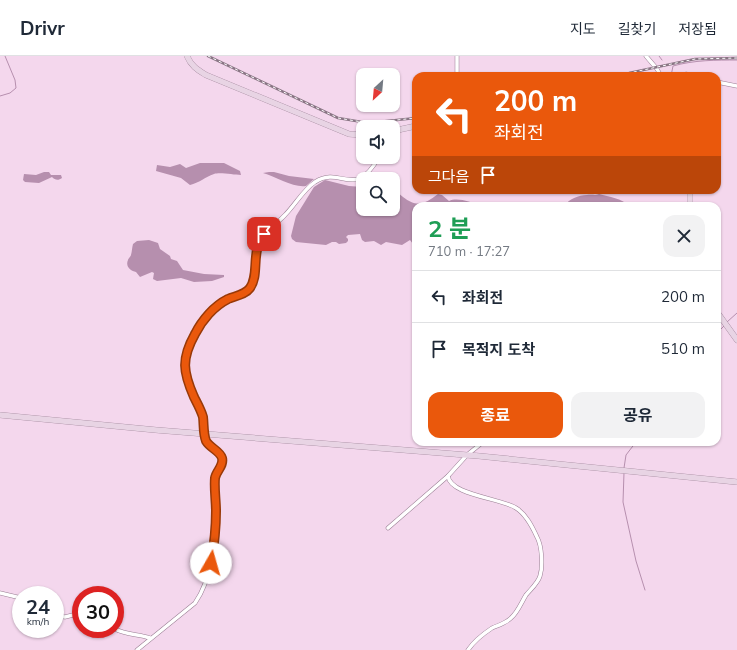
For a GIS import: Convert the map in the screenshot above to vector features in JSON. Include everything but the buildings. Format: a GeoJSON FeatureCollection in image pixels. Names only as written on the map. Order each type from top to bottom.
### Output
{"type":"FeatureCollection","features":[{"type":"Feature","properties":{"kind":"main road"},"geometry":{"type":"LineString","coordinates":[[188,56],[192,65],[206,75],[349,134],[356,134]]}},
{"type":"Feature","properties":{"kind":"main road"},"geometry":{"type":"LineString","coordinates":[[400,129],[412,127]]}},
{"type":"Feature","properties":{"kind":"main road"},"geometry":{"type":"LineString","coordinates":[[721,318],[737,340]]}},
{"type":"Feature","properties":{"kind":"main road"},"geometry":{"type":"LineString","coordinates":[[0,415],[204,434],[467,455],[737,482]]}},
{"type":"Feature","properties":{"kind":"street"},"geometry":{"type":"LineString","coordinates":[[457,56],[457,72]]}},
{"type":"Feature","properties":{"kind":"street"},"geometry":{"type":"LineString","coordinates":[[646,56],[658,72]]}},
{"type":"Feature","properties":{"kind":"street"},"geometry":{"type":"LineString","coordinates":[[721,83],[737,86]]}},
{"type":"Feature","properties":{"kind":"street"},"geometry":{"type":"LineString","coordinates":[[137,650],[195,603],[209,573],[213,553],[216,514],[215,477],[222,464],[222,459],[221,455],[210,446],[204,434],[203,417],[188,382],[185,370],[187,353],[194,334],[201,324],[220,304],[249,290],[254,276],[255,256],[260,239],[284,216],[314,182],[333,177],[355,180],[360,179],[369,172],[374,164]]}},
{"type":"Feature","properties":{"kind":"street"},"geometry":{"type":"LineString","coordinates":[[388,528],[448,476],[467,455],[478,446]]}},
{"type":"Feature","properties":{"kind":"street"},"geometry":{"type":"LineString","coordinates":[[448,476],[448,480],[452,484],[467,493],[498,500],[515,507],[522,512],[540,543],[541,571],[538,581],[526,595],[518,610],[510,619],[481,635],[468,650]]}},
{"type":"Feature","properties":{"kind":"street"},"geometry":{"type":"LineString","coordinates":[[0,594],[12,596]]}},
{"type":"Feature","properties":{"kind":"street"},"geometry":{"type":"LineString","coordinates":[[124,633],[150,638]]}},
{"type":"Feature","properties":{"kind":"shaded area"},"geometry":{"type":"Polygon","coordinates":[[[200,163],[224,163],[240,171],[241,175],[217,173],[190,185],[181,178],[156,171],[157,165],[170,167],[180,164],[186,168],[200,163]]]}},
{"type":"Feature","properties":{"kind":"shaded area"},"geometry":{"type":"Polygon","coordinates":[[[49,172],[51,175],[61,175],[62,178],[57,180],[52,177],[39,183],[25,182],[23,180],[24,174],[36,175],[49,172]]]}},
{"type":"Feature","properties":{"kind":"shaded area"},"geometry":{"type":"Polygon","coordinates":[[[269,172],[314,179],[306,186],[301,186],[285,182],[263,173],[269,172]]]}},
{"type":"Feature","properties":{"kind":"shaded area"},"geometry":{"type":"Polygon","coordinates":[[[325,180],[356,186],[356,216],[400,216],[400,194],[412,202],[412,243],[410,240],[402,245],[386,242],[381,245],[374,241],[365,242],[362,240],[360,234],[348,235],[346,237],[348,241],[346,243],[339,244],[336,242],[326,245],[296,242],[291,236],[296,216],[314,187],[325,180]]]}},
{"type":"Feature","properties":{"kind":"shaded area"},"geometry":{"type":"Polygon","coordinates":[[[438,194],[442,195],[449,201],[456,200],[469,202],[425,202],[438,194]]]}},
{"type":"Feature","properties":{"kind":"shaded area"},"geometry":{"type":"Polygon","coordinates":[[[599,194],[619,199],[624,202],[568,202],[571,199],[584,195],[599,194]]]}},
{"type":"Feature","properties":{"kind":"shaded area"},"geometry":{"type":"Polygon","coordinates":[[[149,240],[158,243],[160,249],[170,256],[171,259],[177,261],[183,270],[204,274],[224,275],[224,277],[212,281],[194,282],[181,278],[157,281],[153,279],[154,273],[152,272],[140,277],[136,272],[129,268],[127,262],[131,255],[133,244],[137,241],[149,240]]]}},
{"type":"Feature","properties":{"kind":"waterway"},"geometry":{"type":"LineString","coordinates":[[0,96],[10,93],[16,88],[15,80],[5,56]]}},
{"type":"Feature","properties":{"kind":"waterway"},"geometry":{"type":"LineString","coordinates":[[659,56],[662,60]]}},
{"type":"Feature","properties":{"kind":"waterway"},"geometry":{"type":"LineString","coordinates":[[672,72],[673,66],[681,64],[705,61],[737,60]]}},
{"type":"Feature","properties":{"kind":"waterway"},"geometry":{"type":"LineString","coordinates":[[727,322],[737,313]]}},
{"type":"Feature","properties":{"kind":"waterway"},"geometry":{"type":"LineString","coordinates":[[721,329],[724,326]]}},
{"type":"Feature","properties":{"kind":"waterway"},"geometry":{"type":"LineString","coordinates":[[624,468],[626,455],[633,446]]}},
{"type":"Feature","properties":{"kind":"waterway"},"geometry":{"type":"LineString","coordinates":[[624,473],[623,502],[636,561],[645,590]]}},
{"type":"Feature","properties":{"kind":"railway"},"geometry":{"type":"LineString","coordinates":[[208,56],[338,118],[368,123],[412,118]]}},
{"type":"Feature","properties":{"kind":"railway"},"geometry":{"type":"LineString","coordinates":[[634,72],[695,59],[737,58]]}},
{"type":"Feature","properties":{"kind":"route"},"geometry":{"type":"LineString","coordinates":[[211,563],[216,514],[215,477],[222,464],[222,459],[221,455],[206,441],[203,417],[185,375],[185,364],[190,343],[201,324],[220,304],[249,290],[254,276],[257,246],[264,234]]}}]}
